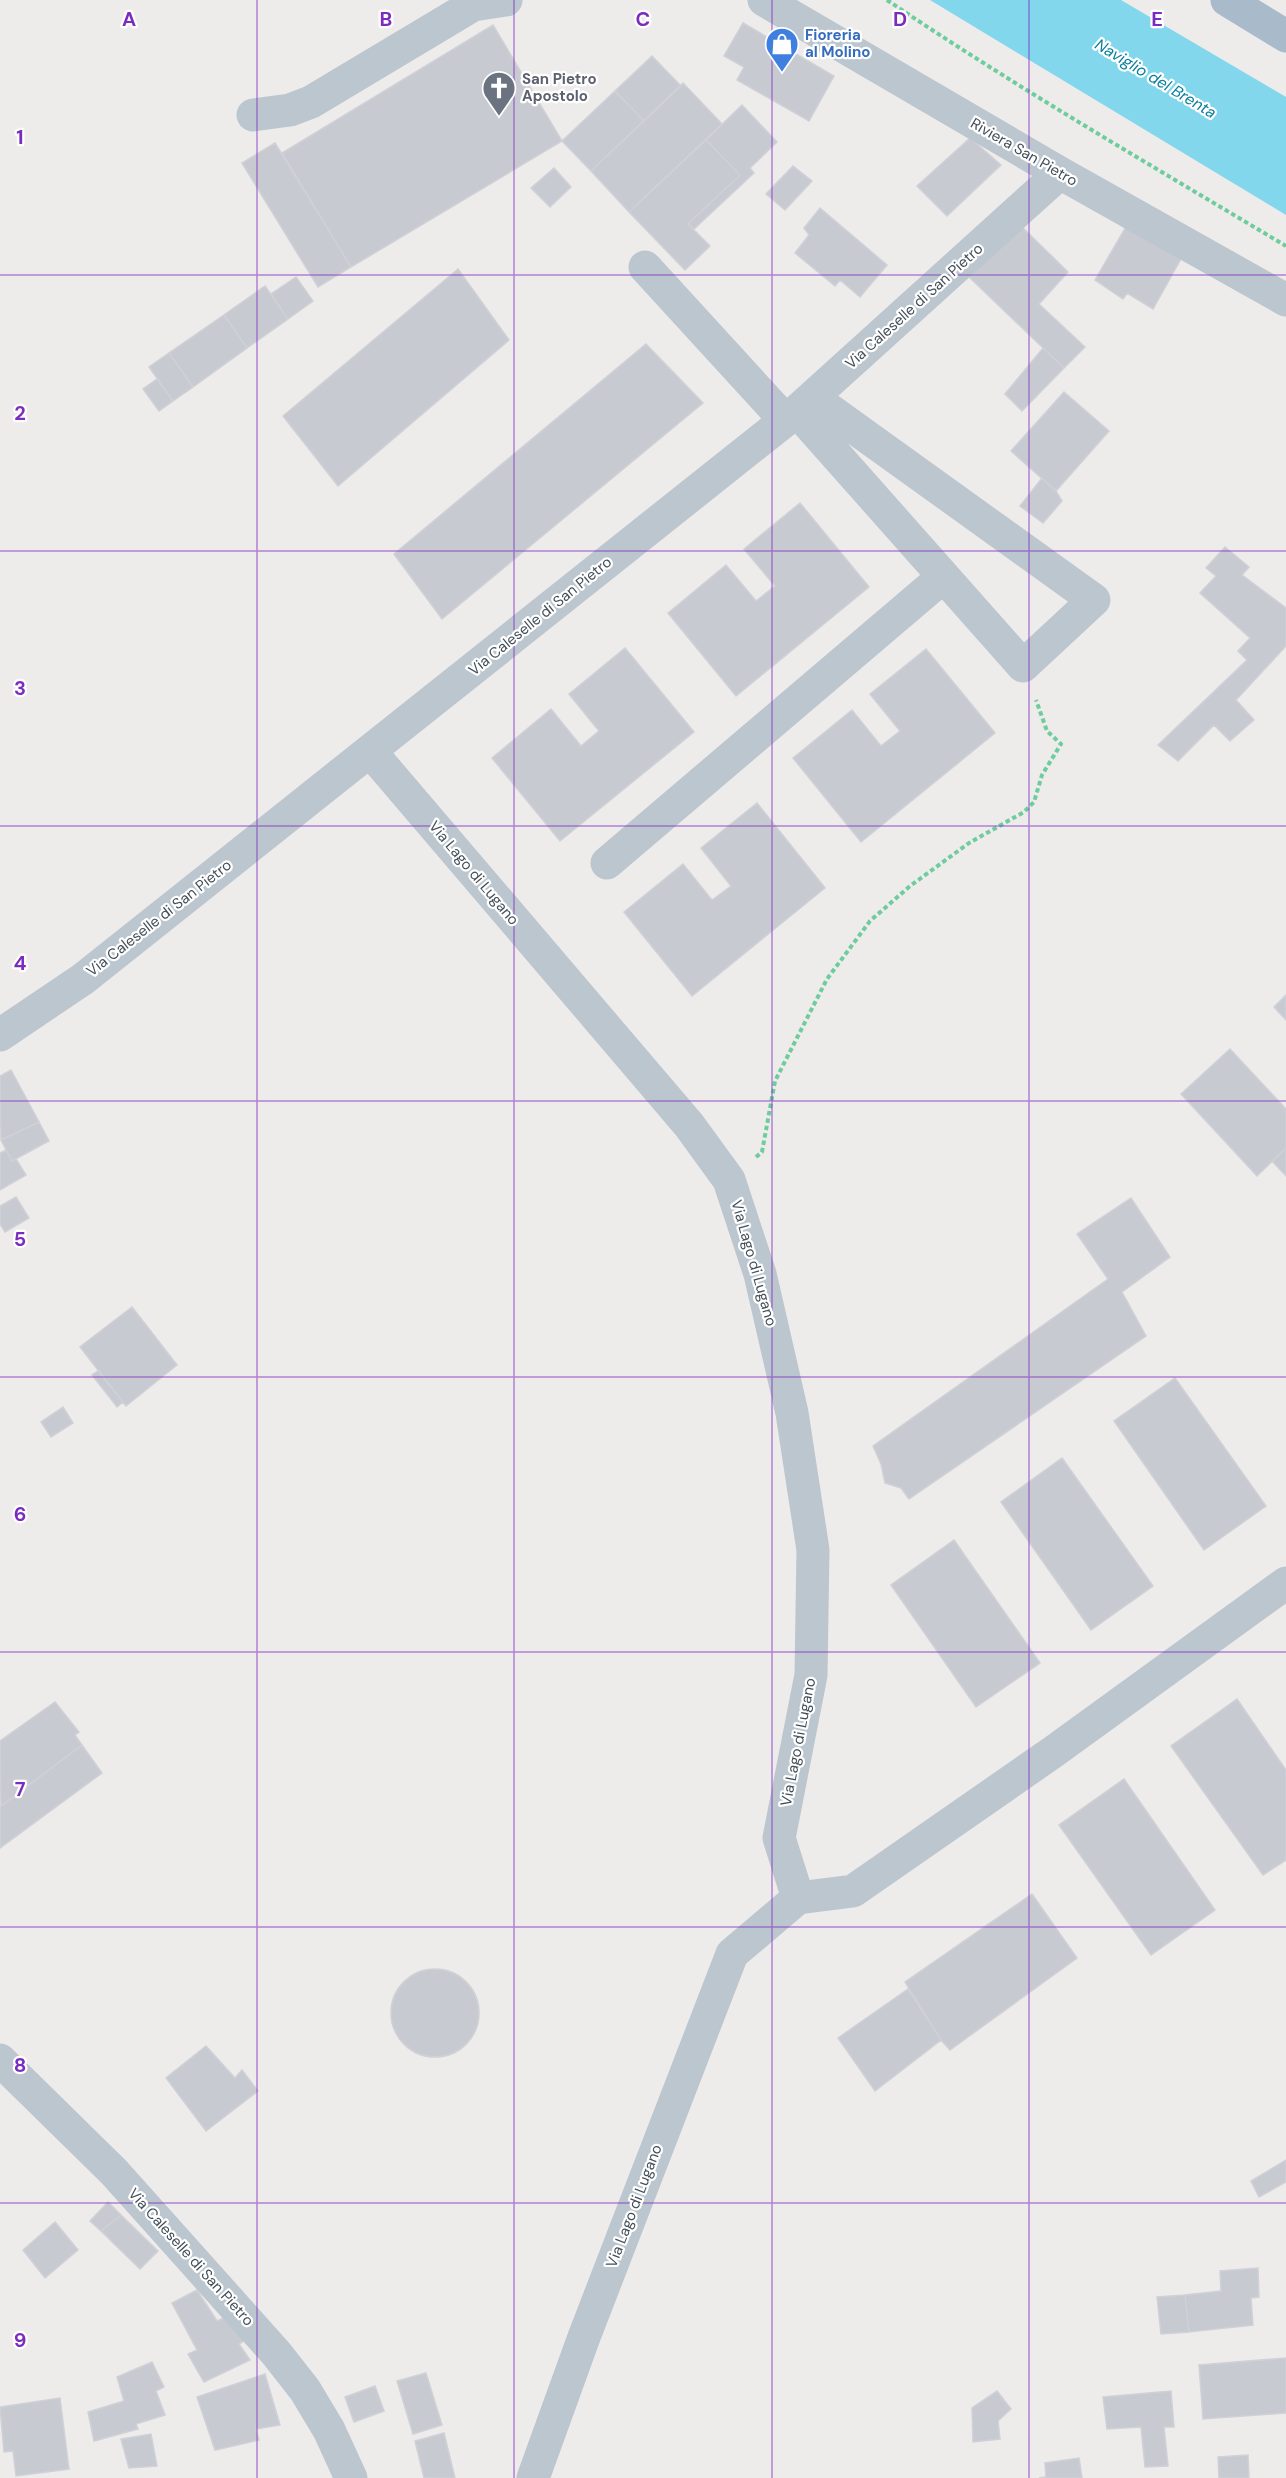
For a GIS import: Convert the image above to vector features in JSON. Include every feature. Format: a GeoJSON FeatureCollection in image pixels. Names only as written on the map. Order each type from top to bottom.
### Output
{"type":"FeatureCollection","features":[{"type":"Feature","properties":{"kind":"main road"},"geometry":{"type":"LineString","coordinates":[[1227,0],[1286,36]]}},
{"type":"Feature","properties":{"kind":"street"},"geometry":{"type":"LineString","coordinates":[[253,115],[290,110],[311,102],[473,5],[506,0]]}},
{"type":"Feature","properties":{"kind":"street","name":"Riviera San Pietro"},"geometry":{"type":"LineString","coordinates":[[764,0],[1060,173],[1286,300]]}},
{"type":"Feature","properties":{"kind":"street","name":"Via Caleselle di San Pietro"},"geometry":{"type":"LineString","coordinates":[[0,1035],[83,978],[798,410],[1060,173]]}},
{"type":"Feature","properties":{"kind":"street"},"geometry":{"type":"LineString","coordinates":[[645,267],[798,410],[1023,666],[1094,600],[798,410]]}},
{"type":"Feature","properties":{"kind":"street"},"geometry":{"type":"LineString","coordinates":[[607,863],[943,577]]}},
{"type":"Feature","properties":{"kind":"street","name":"Via Lago di Lugano"},"geometry":{"type":"LineString","coordinates":[[370,751],[689,1125],[729,1180],[760,1274],[792,1413],[813,1550],[812,1675],[779,1838],[798,1898],[732,1954],[532,2478]]}},
{"type":"Feature","properties":{"kind":"street"},"geometry":{"type":"LineString","coordinates":[[798,1898],[853,1891],[1053,1752],[1286,1584]]}},
{"type":"Feature","properties":{"kind":"street","name":"Via Caleselle di San Pietro"},"geometry":{"type":"LineString","coordinates":[[0,2060],[114,2172],[276,2353],[305,2390],[329,2430],[351,2478]]}},
{"type":"Feature","properties":{"kind":"path"},"geometry":{"type":"LineString","coordinates":[[887,0],[1112,142],[1286,246]]}},
{"type":"Feature","properties":{"kind":"path"},"geometry":{"type":"LineString","coordinates":[[729,1180],[762,1152],[775,1082],[827,979],[870,921],[910,886],[969,843],[1024,812],[1034,802],[1042,775],[1061,744],[1047,731],[1023,666]]}},
{"type":"Feature","properties":{"kind":"water","name":"Naviglio del Brenta"},"geometry":{"type":"Polygon","coordinates":[[[930,0],[1121,0],[1286,97],[1286,215],[930,0]]]}},
{"type":"Feature","properties":{"kind":"building"},"geometry":{"type":"Polygon","coordinates":[[[743,23],[834,76],[809,121],[737,80],[744,67],[724,56],[743,23]]]}},
{"type":"Feature","properties":{"kind":"building"},"geometry":{"type":"Polygon","coordinates":[[[493,25],[562,141],[351,267],[282,153],[493,25]]]}},
{"type":"Feature","properties":{"kind":"building"},"geometry":{"type":"Polygon","coordinates":[[[652,56],[681,86],[644,121],[615,91],[652,56]]]}},
{"type":"Feature","properties":{"kind":"building"},"geometry":{"type":"Polygon","coordinates":[[[683,83],[722,124],[629,212],[591,171],[683,83]]]}},
{"type":"Feature","properties":{"kind":"building"},"geometry":{"type":"Polygon","coordinates":[[[615,91],[644,121],[591,171],[562,141],[615,91]]]}},
{"type":"Feature","properties":{"kind":"building"},"geometry":{"type":"Polygon","coordinates":[[[742,105],[777,142],[750,168],[754,173],[694,229],[688,224],[740,175],[706,140],[742,105]]]}},
{"type":"Feature","properties":{"kind":"building"},"geometry":{"type":"Polygon","coordinates":[[[970,138],[1001,165],[947,216],[917,186],[970,138]]]}},
{"type":"Feature","properties":{"kind":"building"},"geometry":{"type":"Polygon","coordinates":[[[706,140],[740,175],[688,224],[710,246],[685,270],[629,212],[706,140]]]}},
{"type":"Feature","properties":{"kind":"building"},"geometry":{"type":"Polygon","coordinates":[[[275,143],[351,267],[318,287],[242,163],[275,143]]]}},
{"type":"Feature","properties":{"kind":"building"},"geometry":{"type":"Polygon","coordinates":[[[793,166],[812,181],[785,210],[766,194],[793,166]]]}},
{"type":"Feature","properties":{"kind":"building"},"geometry":{"type":"Polygon","coordinates":[[[554,168],[571,187],[550,207],[531,188],[554,168]]]}},
{"type":"Feature","properties":{"kind":"building"},"geometry":{"type":"Polygon","coordinates":[[[820,208],[887,265],[860,297],[840,280],[835,286],[795,253],[809,235],[804,228],[820,208]]]}},
{"type":"Feature","properties":{"kind":"building"},"geometry":{"type":"Polygon","coordinates":[[[1020,225],[1068,272],[1039,304],[1085,347],[1064,368],[969,277],[1020,225]]]}},
{"type":"Feature","properties":{"kind":"building"},"geometry":{"type":"Polygon","coordinates":[[[1127,225],[1182,257],[1153,309],[1127,293],[1123,299],[1095,280],[1127,225]]]}},
{"type":"Feature","properties":{"kind":"building"},"geometry":{"type":"Polygon","coordinates":[[[458,269],[509,340],[338,486],[283,416],[458,269]]]}},
{"type":"Feature","properties":{"kind":"building"},"geometry":{"type":"Polygon","coordinates":[[[296,277],[313,301],[288,319],[271,294],[296,277]]]}},
{"type":"Feature","properties":{"kind":"building"},"geometry":{"type":"Polygon","coordinates":[[[265,286],[288,319],[247,348],[224,315],[265,286]]]}},
{"type":"Feature","properties":{"kind":"building"},"geometry":{"type":"Polygon","coordinates":[[[224,315],[247,348],[193,387],[169,353],[224,315]]]}},
{"type":"Feature","properties":{"kind":"building"},"geometry":{"type":"Polygon","coordinates":[[[646,344],[703,403],[442,619],[394,554],[646,344]]]}},
{"type":"Feature","properties":{"kind":"building"},"geometry":{"type":"Polygon","coordinates":[[[1043,348],[1064,368],[1022,411],[1005,394],[1043,348]]]}},
{"type":"Feature","properties":{"kind":"building"},"geometry":{"type":"Polygon","coordinates":[[[169,353],[193,387],[173,401],[149,367],[169,353]]]}},
{"type":"Feature","properties":{"kind":"building"},"geometry":{"type":"Polygon","coordinates":[[[157,379],[173,401],[159,411],[143,389],[157,379]]]}},
{"type":"Feature","properties":{"kind":"building"},"geometry":{"type":"Polygon","coordinates":[[[1064,392],[1109,431],[1056,491],[1011,451],[1064,392]]]}},
{"type":"Feature","properties":{"kind":"building"},"geometry":{"type":"Polygon","coordinates":[[[1042,478],[1056,491],[1062,501],[1043,523],[1020,506],[1042,478]]]}},
{"type":"Feature","properties":{"kind":"building"},"geometry":{"type":"Polygon","coordinates":[[[800,503],[869,587],[736,696],[668,613],[726,565],[756,601],[775,586],[744,549],[800,503]]]}},
{"type":"Feature","properties":{"kind":"building"},"geometry":{"type":"Polygon","coordinates":[[[1225,547],[1249,567],[1242,575],[1286,608],[1286,646],[1236,700],[1254,720],[1230,741],[1214,725],[1178,761],[1158,745],[1247,660],[1238,651],[1250,638],[1200,593],[1216,576],[1206,568],[1225,547]]]}},
{"type":"Feature","properties":{"kind":"building"},"geometry":{"type":"Polygon","coordinates":[[[625,648],[694,732],[560,841],[492,758],[551,709],[581,746],[599,731],[569,694],[625,648]]]}},
{"type":"Feature","properties":{"kind":"building"},"geometry":{"type":"Polygon","coordinates":[[[926,649],[995,733],[861,842],[793,758],[852,710],[881,746],[900,731],[870,694],[926,649]]]}},
{"type":"Feature","properties":{"kind":"building"},"geometry":{"type":"Polygon","coordinates":[[[757,803],[825,888],[692,996],[624,912],[683,864],[712,900],[731,886],[701,848],[757,803]]]}},
{"type":"Feature","properties":{"kind":"building"},"geometry":{"type":"Polygon","coordinates":[[[1286,995],[1286,1020],[1274,1007],[1286,995]]]}},
{"type":"Feature","properties":{"kind":"building"},"geometry":{"type":"Polygon","coordinates":[[[1230,1049],[1286,1109],[1286,1148],[1257,1176],[1181,1094],[1230,1049]]]}},
{"type":"Feature","properties":{"kind":"building"},"geometry":{"type":"Polygon","coordinates":[[[11,1070],[39,1122],[1,1140],[0,1076],[11,1070]]]}},
{"type":"Feature","properties":{"kind":"building"},"geometry":{"type":"Polygon","coordinates":[[[39,1122],[49,1141],[12,1161],[1,1140],[39,1122]]]}},
{"type":"Feature","properties":{"kind":"building"},"geometry":{"type":"Polygon","coordinates":[[[1286,1148],[1286,1176],[1272,1161],[1286,1148]]]}},
{"type":"Feature","properties":{"kind":"building"},"geometry":{"type":"Polygon","coordinates":[[[6,1150],[12,1161],[16,1159],[26,1175],[0,1190],[0,1153],[6,1150]]]}},
{"type":"Feature","properties":{"kind":"building"},"geometry":{"type":"Polygon","coordinates":[[[16,1197],[29,1218],[5,1232],[0,1224],[0,1206],[16,1197]]]}},
{"type":"Feature","properties":{"kind":"building"},"geometry":{"type":"Polygon","coordinates":[[[1131,1198],[1170,1257],[1122,1292],[1146,1336],[909,1499],[901,1488],[885,1483],[881,1464],[873,1446],[1108,1279],[1077,1234],[1131,1198]]]}},
{"type":"Feature","properties":{"kind":"building"},"geometry":{"type":"Polygon","coordinates":[[[132,1307],[177,1365],[126,1406],[80,1347],[132,1307]]]}},
{"type":"Feature","properties":{"kind":"building"},"geometry":{"type":"Polygon","coordinates":[[[98,1371],[123,1402],[117,1407],[92,1375],[98,1371]]]}},
{"type":"Feature","properties":{"kind":"building"},"geometry":{"type":"Polygon","coordinates":[[[1175,1378],[1266,1506],[1204,1550],[1114,1421],[1175,1378]]]}},
{"type":"Feature","properties":{"kind":"building"},"geometry":{"type":"Polygon","coordinates":[[[63,1407],[73,1423],[51,1437],[41,1422],[63,1407]]]}},
{"type":"Feature","properties":{"kind":"building"},"geometry":{"type":"Polygon","coordinates":[[[1062,1458],[1153,1586],[1091,1630],[1001,1502],[1062,1458]]]}},
{"type":"Feature","properties":{"kind":"building"},"geometry":{"type":"Polygon","coordinates":[[[954,1540],[1040,1663],[976,1707],[891,1585],[954,1540]]]}},
{"type":"Feature","properties":{"kind":"building"},"geometry":{"type":"Polygon","coordinates":[[[1237,1699],[1286,1770],[1286,1860],[1263,1875],[1171,1746],[1237,1699]]]}},
{"type":"Feature","properties":{"kind":"building"},"geometry":{"type":"Polygon","coordinates":[[[55,1702],[79,1732],[75,1735],[82,1745],[1,1806],[0,1741],[55,1702]]]}},
{"type":"Feature","properties":{"kind":"building"},"geometry":{"type":"Polygon","coordinates":[[[82,1745],[102,1773],[0,1848],[0,1807],[82,1745]]]}},
{"type":"Feature","properties":{"kind":"building"},"geometry":{"type":"Polygon","coordinates":[[[1124,1779],[1215,1910],[1151,1955],[1059,1825],[1124,1779]]]}},
{"type":"Feature","properties":{"kind":"building"},"geometry":{"type":"Polygon","coordinates":[[[1032,1894],[1077,1958],[950,2050],[941,2040],[905,1982],[1032,1894]]]}},
{"type":"Feature","properties":{"kind":"building"},"geometry":{"type":"Polygon","coordinates":[[[426,1969],[444,1969],[460,1976],[472,1988],[479,2004],[479,2022],[472,2038],[460,2050],[444,2057],[426,2057],[410,2050],[398,2038],[391,2022],[391,2004],[398,1988],[410,1976],[426,1969]]]}},
{"type":"Feature","properties":{"kind":"building"},"geometry":{"type":"Polygon","coordinates":[[[908,1989],[941,2040],[875,2091],[838,2038],[908,1989]]]}},
{"type":"Feature","properties":{"kind":"building"},"geometry":{"type":"Polygon","coordinates":[[[206,2046],[235,2078],[242,2070],[258,2091],[206,2131],[166,2078],[206,2046]]]}},
{"type":"Feature","properties":{"kind":"building"},"geometry":{"type":"Polygon","coordinates":[[[1286,2160],[1286,2182],[1259,2197],[1251,2181],[1286,2160]]]}},
{"type":"Feature","properties":{"kind":"building"},"geometry":{"type":"Polygon","coordinates":[[[108,2202],[121,2215],[101,2231],[90,2221],[108,2202]]]}},
{"type":"Feature","properties":{"kind":"building"},"geometry":{"type":"Polygon","coordinates":[[[121,2215],[158,2251],[140,2269],[101,2231],[121,2215]]]}},
{"type":"Feature","properties":{"kind":"building"},"geometry":{"type":"Polygon","coordinates":[[[55,2222],[78,2250],[45,2278],[23,2250],[55,2222]]]}},
{"type":"Feature","properties":{"kind":"building"},"geometry":{"type":"Polygon","coordinates":[[[1258,2268],[1259,2297],[1251,2298],[1253,2325],[1189,2332],[1185,2295],[1221,2291],[1220,2271],[1258,2268]]]}},
{"type":"Feature","properties":{"kind":"building"},"geometry":{"type":"Polygon","coordinates":[[[197,2290],[217,2321],[228,2316],[244,2341],[239,2344],[250,2360],[204,2382],[188,2354],[197,2350],[172,2303],[197,2290]]]}},
{"type":"Feature","properties":{"kind":"building"},"geometry":{"type":"Polygon","coordinates":[[[1185,2295],[1189,2332],[1161,2334],[1157,2297],[1185,2295]]]}},
{"type":"Feature","properties":{"kind":"building"},"geometry":{"type":"Polygon","coordinates":[[[1286,2358],[1286,2413],[1203,2419],[1199,2365],[1286,2358]]]}},
{"type":"Feature","properties":{"kind":"building"},"geometry":{"type":"Polygon","coordinates":[[[152,2362],[164,2387],[156,2391],[165,2415],[136,2424],[138,2429],[94,2441],[88,2412],[124,2401],[117,2377],[152,2362]]]}},
{"type":"Feature","properties":{"kind":"building"},"geometry":{"type":"Polygon","coordinates":[[[426,2373],[442,2425],[413,2434],[397,2381],[426,2373]]]}},
{"type":"Feature","properties":{"kind":"building"},"geometry":{"type":"Polygon","coordinates":[[[265,2374],[280,2425],[256,2429],[259,2440],[215,2450],[197,2397],[265,2374]]]}},
{"type":"Feature","properties":{"kind":"building"},"geometry":{"type":"Polygon","coordinates":[[[375,2386],[384,2411],[354,2422],[345,2397],[375,2386]]]}},
{"type":"Feature","properties":{"kind":"building"},"geometry":{"type":"Polygon","coordinates":[[[997,2391],[1011,2409],[998,2421],[1000,2439],[973,2442],[972,2408],[997,2391]]]}},
{"type":"Feature","properties":{"kind":"building"},"geometry":{"type":"Polygon","coordinates":[[[1171,2391],[1174,2427],[1164,2427],[1168,2466],[1145,2467],[1141,2427],[1107,2429],[1103,2397],[1171,2391]]]}},
{"type":"Feature","properties":{"kind":"building"},"geometry":{"type":"Polygon","coordinates":[[[60,2398],[69,2469],[16,2476],[13,2451],[4,2452],[0,2407],[60,2398]]]}},
{"type":"Feature","properties":{"kind":"building"},"geometry":{"type":"Polygon","coordinates":[[[444,2433],[455,2478],[424,2478],[415,2441],[444,2433]]]}},
{"type":"Feature","properties":{"kind":"building"},"geometry":{"type":"Polygon","coordinates":[[[151,2434],[157,2466],[129,2468],[121,2439],[151,2434]]]}},
{"type":"Feature","properties":{"kind":"building"},"geometry":{"type":"Polygon","coordinates":[[[1248,2455],[1249,2478],[1219,2478],[1218,2457],[1248,2455]]]}},
{"type":"Feature","properties":{"kind":"building"},"geometry":{"type":"Polygon","coordinates":[[[1079,2458],[1082,2478],[1039,2478],[1046,2477],[1045,2463],[1079,2458]]]}},
{"type":"Feature","properties":{"kind":"place","name":"Fioreria al Molino"},"geometry":{"type":"Point","coordinates":[782,73]}},
{"type":"Feature","properties":{"kind":"place","name":"San Pietro Apostolo"},"geometry":{"type":"Point","coordinates":[499,117]}}]}
